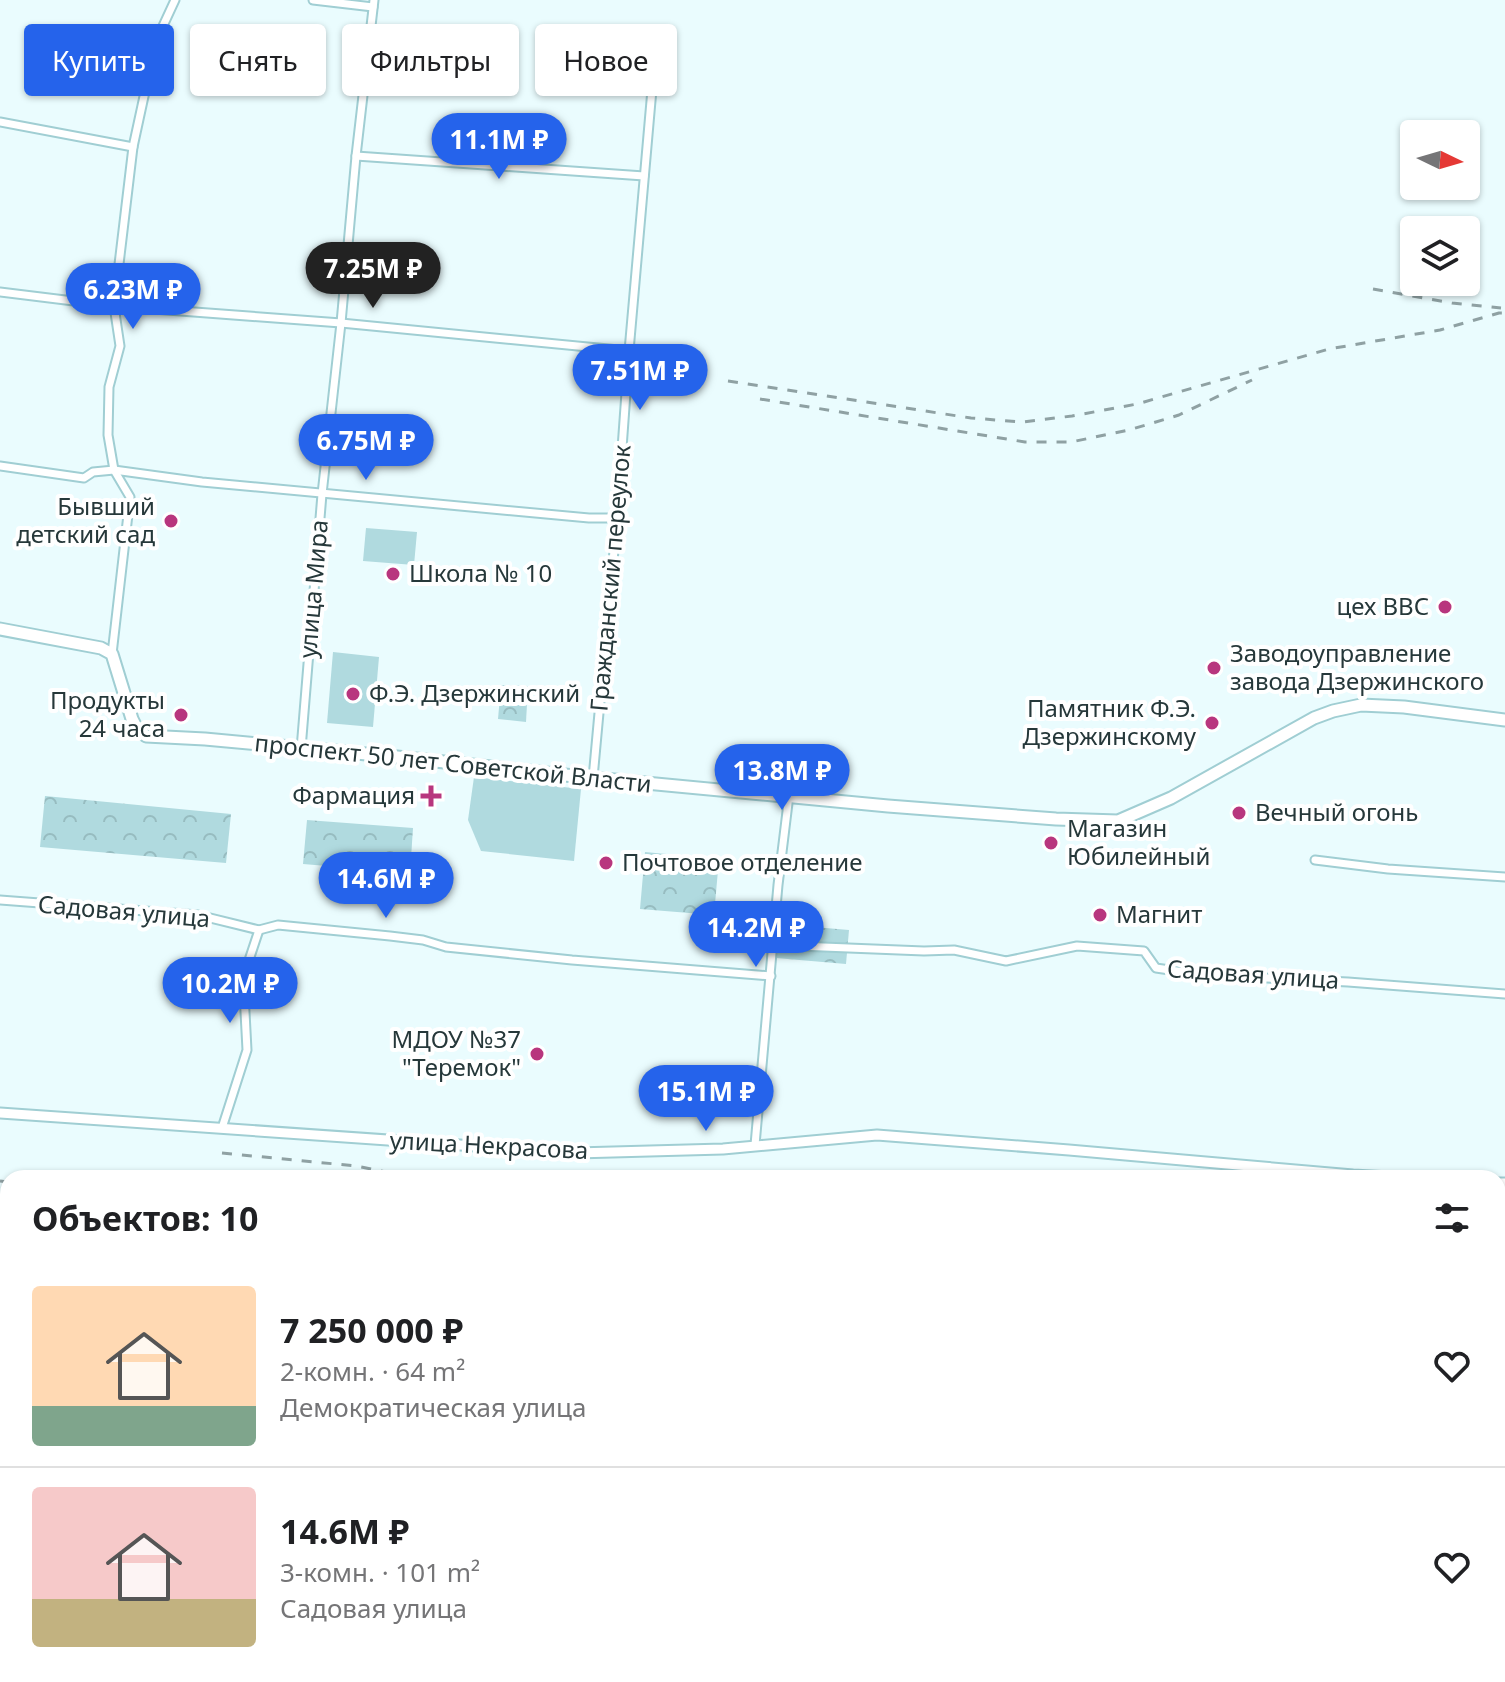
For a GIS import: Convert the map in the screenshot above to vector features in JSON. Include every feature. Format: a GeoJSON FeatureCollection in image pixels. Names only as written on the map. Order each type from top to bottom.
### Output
{"type":"FeatureCollection","features":[{"type":"Feature","properties":{"kind":"main road"},"geometry":{"type":"LineString","coordinates":[[0,629],[106,651]]}},
{"type":"Feature","properties":{"kind":"main road","name":"проспект 50 лет Советской Власти"},"geometry":{"type":"LineString","coordinates":[[106,651],[132,719],[146,736],[205,739],[979,813],[1118,821],[1171,798],[1314,718],[1333,711],[1361,705],[1404,707],[1505,720]]}},
{"type":"Feature","properties":{"kind":"street"},"geometry":{"type":"LineString","coordinates":[[106,651],[130,497],[114,470],[108,435],[109,387],[120,346],[114,306],[133,147],[156,41],[175,0]]}},
{"type":"Feature","properties":{"kind":"street"},"geometry":{"type":"LineString","coordinates":[[313,0],[374,4]]}},
{"type":"Feature","properties":{"kind":"street","name":"улица Мира"},"geometry":{"type":"LineString","coordinates":[[301,749],[322,494],[374,4]]}},
{"type":"Feature","properties":{"kind":"street","name":"Гражданский переулок"},"geometry":{"type":"LineString","coordinates":[[593,778],[651,96]]}},
{"type":"Feature","properties":{"kind":"street"},"geometry":{"type":"LineString","coordinates":[[0,122],[133,147]]}},
{"type":"Feature","properties":{"kind":"street"},"geometry":{"type":"LineString","coordinates":[[356,156],[644,176]]}},
{"type":"Feature","properties":{"kind":"street"},"geometry":{"type":"LineString","coordinates":[[0,292],[114,306],[341,323],[629,351]]}},
{"type":"Feature","properties":{"kind":"street"},"geometry":{"type":"LineString","coordinates":[[0,466],[84,478],[93,472],[114,470],[322,494],[617,518]]}},
{"type":"Feature","properties":{"kind":"street"},"geometry":{"type":"LineString","coordinates":[[755,1145],[789,795]]}},
{"type":"Feature","properties":{"kind":"street"},"geometry":{"type":"LineString","coordinates":[[1315,860],[1388,869],[1505,877]]}},
{"type":"Feature","properties":{"kind":"street","name":"Садовая улица"},"geometry":{"type":"LineString","coordinates":[[0,900],[198,915],[259,930],[278,925],[423,940],[446,947],[771,976]]}},
{"type":"Feature","properties":{"kind":"street"},"geometry":{"type":"LineString","coordinates":[[222,1128],[247,1050],[246,969],[259,930]]}},
{"type":"Feature","properties":{"kind":"street","name":"Садовая улица"},"geometry":{"type":"LineString","coordinates":[[773,945],[954,950],[1006,961],[1077,946],[1144,951],[1156,968],[1204,975],[1505,994]]}},
{"type":"Feature","properties":{"kind":"street","name":"улица Некрасова"},"geometry":{"type":"LineString","coordinates":[[0,1113],[576,1153],[723,1149],[877,1135],[1296,1170]]}},
{"type":"Feature","properties":{"kind":"green space"},"geometry":{"type":"Polygon","coordinates":[[[366,528],[417,532],[414,565],[363,561],[366,528]]]}},
{"type":"Feature","properties":{"kind":"green space"},"geometry":{"type":"Polygon","coordinates":[[[333,652],[379,657],[373,727],[327,723],[333,652]]]}},
{"type":"Feature","properties":{"kind":"green space"},"geometry":{"type":"Polygon","coordinates":[[[501,685],[528,686],[526,722],[498,719],[501,685]]]}},
{"type":"Feature","properties":{"kind":"green space"},"geometry":{"type":"Polygon","coordinates":[[[474,777],[581,789],[574,861],[481,851],[468,820],[474,777]]]}},
{"type":"Feature","properties":{"kind":"green space"},"geometry":{"type":"Polygon","coordinates":[[[45,796],[231,814],[226,863],[40,847],[45,796]]]}},
{"type":"Feature","properties":{"kind":"green space"},"geometry":{"type":"Polygon","coordinates":[[[307,820],[413,828],[410,873],[303,864],[307,820]]]}},
{"type":"Feature","properties":{"kind":"green space"},"geometry":{"type":"Polygon","coordinates":[[[645,852],[719,859],[714,915],[640,909],[645,852]]]}},
{"type":"Feature","properties":{"kind":"green space"},"geometry":{"type":"Polygon","coordinates":[[[779,924],[849,930],[846,964],[776,958],[779,924]]]}},
{"type":"Feature","properties":{"kind":"railway"},"geometry":{"type":"LineString","coordinates":[[1373,289],[1501,308]]}},
{"type":"Feature","properties":{"kind":"railway"},"geometry":{"type":"LineString","coordinates":[[728,381],[971,418],[1022,422],[1137,404],[1329,349],[1440,330],[1505,313]]}},
{"type":"Feature","properties":{"kind":"railway"},"geometry":{"type":"LineString","coordinates":[[760,399],[1025,442],[1071,442],[1129,430],[1179,415],[1252,380]]}},
{"type":"Feature","properties":{"kind":"railway"},"geometry":{"type":"LineString","coordinates":[[222,1153],[376,1170]]}},
{"type":"Feature","properties":{"kind":"place","name":"Бывший детский сад"},"geometry":{"type":"Point","coordinates":[171,521]}},
{"type":"Feature","properties":{"kind":"place","name":"Школа № 10"},"geometry":{"type":"Point","coordinates":[393,574]}},
{"type":"Feature","properties":{"kind":"place","name":"цех ВВС"},"geometry":{"type":"Point","coordinates":[1445,607]}},
{"type":"Feature","properties":{"kind":"place","name":"Заводоуправление завода Дзержинского"},"geometry":{"type":"Point","coordinates":[1214,668]}},
{"type":"Feature","properties":{"kind":"place","name":"Ф.Э. Дзержинский"},"geometry":{"type":"Point","coordinates":[353,694]}},
{"type":"Feature","properties":{"kind":"place","name":"Продукты 24 часа"},"geometry":{"type":"Point","coordinates":[181,715]}},
{"type":"Feature","properties":{"kind":"place","name":"Памятник Ф.Э. Дзержинскому"},"geometry":{"type":"Point","coordinates":[1212,723]}},
{"type":"Feature","properties":{"kind":"place","name":"Фармация"},"geometry":{"type":"Point","coordinates":[431,796]}},
{"type":"Feature","properties":{"kind":"place","name":"Вечный огонь"},"geometry":{"type":"Point","coordinates":[1239,813]}},
{"type":"Feature","properties":{"kind":"place","name":"Магазин Юбилейный"},"geometry":{"type":"Point","coordinates":[1051,843]}},
{"type":"Feature","properties":{"kind":"place","name":"Почтовое отделение"},"geometry":{"type":"Point","coordinates":[606,863]}},
{"type":"Feature","properties":{"kind":"place","name":"Магнит"},"geometry":{"type":"Point","coordinates":[1100,915]}},
{"type":"Feature","properties":{"kind":"place","name":"МДОУ №37 \"Теремок\""},"geometry":{"type":"Point","coordinates":[537,1054]}}]}
